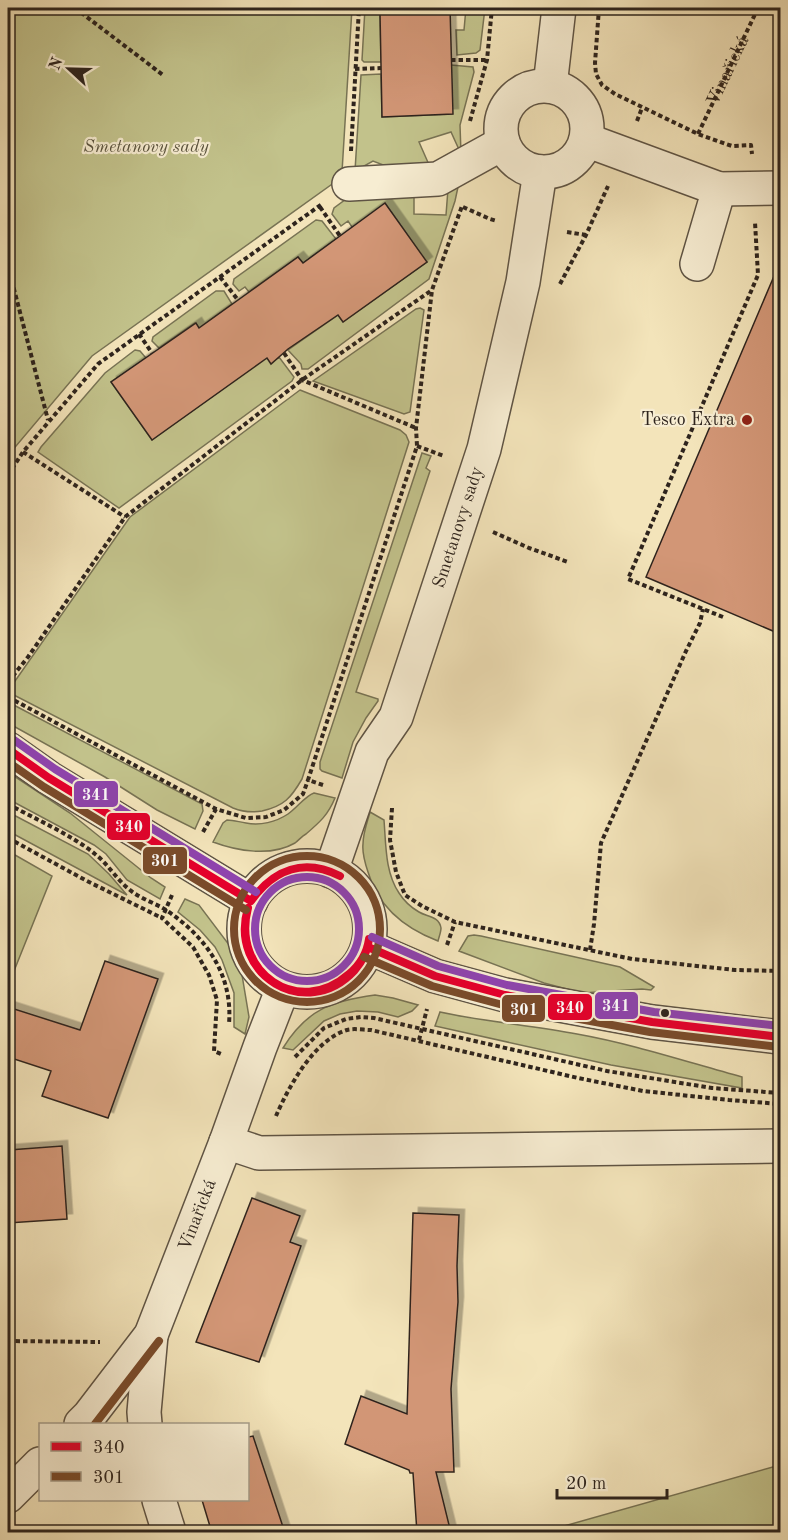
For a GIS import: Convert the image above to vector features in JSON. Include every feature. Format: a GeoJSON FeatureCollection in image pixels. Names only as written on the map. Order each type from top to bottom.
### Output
{"type":"FeatureCollection","features":[{"type":"Feature","properties":{"kind":"street"},"geometry":{"type":"LineString","coordinates":[[550,86],[559,8]]}},
{"type":"Feature","properties":{"kind":"street"},"geometry":{"type":"LineString","coordinates":[[550,86],[563,90],[576,99],[584,111],[587,125],[586,140],[574,161],[564,168],[540,172],[517,163],[503,143],[501,128],[504,114],[511,102],[522,92],[535,87],[550,86]]}},
{"type":"Feature","properties":{"kind":"street"},"geometry":{"type":"LineString","coordinates":[[586,140],[719,189],[767,188]]}},
{"type":"Feature","properties":{"kind":"street"},"geometry":{"type":"LineString","coordinates":[[349,184],[438,179],[503,143]]}},
{"type":"Feature","properties":{"kind":"street","name":"Smetanovy sady"},"geometry":{"type":"LineString","coordinates":[[331,871],[372,752],[396,717],[484,449],[523,282],[540,172]]}},
{"type":"Feature","properties":{"kind":"street"},"geometry":{"type":"LineString","coordinates":[[697,264],[719,189]]}},
{"type":"Feature","properties":{"kind":"street"},"geometry":{"type":"LineString","coordinates":[[8,749],[49,778],[251,901]]}},
{"type":"Feature","properties":{"kind":"street"},"geometry":{"type":"LineString","coordinates":[[308,866],[331,871],[350,883],[364,902],[370,924],[368,947],[358,967],[343,981],[324,990],[303,993],[283,988],[265,977],[252,961],[245,941],[245,920],[251,901],[266,882],[285,870],[308,866]]}},
{"type":"Feature","properties":{"kind":"street"},"geometry":{"type":"LineString","coordinates":[[368,947],[435,976],[505,995],[652,1022],[780,1037]]}},
{"type":"Feature","properties":{"kind":"street","name":"Vinařická"},"geometry":{"type":"LineString","coordinates":[[83,1423],[151,1335],[283,988]]}},
{"type":"Feature","properties":{"kind":"street"},"geometry":{"type":"LineString","coordinates":[[226,1142],[259,1153],[780,1146]]}},
{"type":"Feature","properties":{"kind":"street"},"geometry":{"type":"LineString","coordinates":[[145,1423],[151,1335]]}},
{"type":"Feature","properties":{"kind":"street"},"geometry":{"type":"LineString","coordinates":[[8,1496],[39,1465]]}},
{"type":"Feature","properties":{"kind":"street"},"geometry":{"type":"LineString","coordinates":[[159,1501],[169,1533]]}},
{"type":"Feature","properties":{"kind":"path"},"geometry":{"type":"LineString","coordinates":[[75,8],[163,75]]}},
{"type":"Feature","properties":{"kind":"path"},"geometry":{"type":"LineString","coordinates":[[8,475],[48,421],[98,364],[349,184],[359,8]]}},
{"type":"Feature","properties":{"kind":"path"},"geometry":{"type":"LineString","coordinates":[[8,697],[216,809],[246,818],[266,818],[284,810],[303,794],[417,446],[416,428],[432,290],[462,207],[468,129],[487,60],[492,8]]}},
{"type":"Feature","properties":{"kind":"path"},"geometry":{"type":"LineString","coordinates":[[599,8],[595,63],[596,74],[602,85],[615,94],[698,135],[732,146],[751,145],[767,188],[758,275],[628,579],[723,617]]}},
{"type":"Feature","properties":{"kind":"path","name":"Vinařická"},"geometry":{"type":"LineString","coordinates":[[698,135],[758,8]]}},
{"type":"Feature","properties":{"kind":"path"},"geometry":{"type":"LineString","coordinates":[[452,60],[487,60]]}},
{"type":"Feature","properties":{"kind":"path"},"geometry":{"type":"LineString","coordinates":[[355,69],[381,68]]}},
{"type":"Feature","properties":{"kind":"path"},"geometry":{"type":"LineString","coordinates":[[556,292],[586,235],[642,108]]}},
{"type":"Feature","properties":{"kind":"path"},"geometry":{"type":"LineString","coordinates":[[319,206],[340,236]]}},
{"type":"Feature","properties":{"kind":"path"},"geometry":{"type":"LineString","coordinates":[[8,266],[48,421]]}},
{"type":"Feature","properties":{"kind":"path"},"geometry":{"type":"LineString","coordinates":[[220,277],[238,300]]}},
{"type":"Feature","properties":{"kind":"path"},"geometry":{"type":"LineString","coordinates":[[8,682],[125,517],[302,380],[432,290]]}},
{"type":"Feature","properties":{"kind":"path"},"geometry":{"type":"LineString","coordinates":[[140,334],[152,353]]}},
{"type":"Feature","properties":{"kind":"path"},"geometry":{"type":"LineString","coordinates":[[284,353],[302,380],[416,428]]}},
{"type":"Feature","properties":{"kind":"path"},"geometry":{"type":"LineString","coordinates":[[23,452],[125,517]]}},
{"type":"Feature","properties":{"kind":"path"},"geometry":{"type":"LineString","coordinates":[[484,528],[568,562]]}},
{"type":"Feature","properties":{"kind":"path"},"geometry":{"type":"LineString","coordinates":[[590,950],[601,843],[700,623],[703,609]]}},
{"type":"Feature","properties":{"kind":"path"},"geometry":{"type":"LineString","coordinates":[[308,780],[393,806],[390,840],[396,872],[405,895],[455,922],[632,959],[735,970],[780,971]]}},
{"type":"Feature","properties":{"kind":"path"},"geometry":{"type":"LineString","coordinates":[[8,804],[96,854],[130,891],[165,910],[188,927],[217,962],[229,1001],[228,1035],[256,1056]]}},
{"type":"Feature","properties":{"kind":"path"},"geometry":{"type":"LineString","coordinates":[[162,918],[216,809]]}},
{"type":"Feature","properties":{"kind":"path"},"geometry":{"type":"LineString","coordinates":[[8,838],[162,918],[194,947],[217,1000],[214,1052],[293,1059],[324,1028],[346,1019],[361,1017],[374,1018],[607,1071],[712,1088],[780,1093]]}},
{"type":"Feature","properties":{"kind":"path"},"geometry":{"type":"LineString","coordinates":[[8,1341],[105,1342]]}},
{"type":"Feature","properties":{"kind":"green space","name":"Smetanovy sady"},"geometry":{"type":"Polygon","coordinates":[[[8,8],[352,8],[342,172],[335,182],[92,356],[11,452],[8,449],[8,8]]]}},
{"type":"Feature","properties":{"kind":"green space"},"geometry":{"type":"Polygon","coordinates":[[[365,8],[394,8],[394,13],[380,14],[381,62],[362,60],[365,8]]]}},
{"type":"Feature","properties":{"kind":"green space"},"geometry":{"type":"Polygon","coordinates":[[[466,8],[485,8],[480,50],[476,53],[457,55],[456,30],[464,30],[466,8]]]}},
{"type":"Feature","properties":{"kind":"green space"},"geometry":{"type":"Polygon","coordinates":[[[451,65],[473,67],[474,72],[460,125],[461,154],[451,132],[419,142],[430,167],[391,168],[373,161],[355,171],[361,75],[381,74],[382,117],[452,114],[451,65]]]}},
{"type":"Feature","properties":{"kind":"green space"},"geometry":{"type":"Polygon","coordinates":[[[458,187],[429,279],[308,369],[302,369],[301,364],[288,350],[338,315],[343,322],[427,262],[352,227],[348,221],[341,226],[332,214],[334,208],[353,194],[414,189],[414,214],[446,215],[448,189],[458,187]]]}},
{"type":"Feature","properties":{"kind":"green space"},"geometry":{"type":"Polygon","coordinates":[[[316,220],[322,221],[336,239],[303,263],[298,257],[249,292],[245,287],[239,291],[233,284],[234,279],[316,220]]]}},
{"type":"Feature","properties":{"kind":"green space"},"geometry":{"type":"Polygon","coordinates":[[[216,291],[224,291],[232,304],[199,328],[195,323],[159,348],[152,341],[153,337],[216,291]]]}},
{"type":"Feature","properties":{"kind":"green space"},"geometry":{"type":"Polygon","coordinates":[[[416,309],[424,310],[410,412],[404,414],[313,381],[416,309]]]}},
{"type":"Feature","properties":{"kind":"green space"},"geometry":{"type":"Polygon","coordinates":[[[135,350],[140,351],[146,358],[111,382],[152,440],[267,357],[271,363],[279,357],[294,377],[292,381],[119,508],[38,452],[105,373],[135,350]]]}},
{"type":"Feature","properties":{"kind":"green space"},"geometry":{"type":"Polygon","coordinates":[[[300,390],[400,430],[409,442],[302,779],[290,796],[276,807],[247,812],[233,808],[8,691],[130,517],[300,390]]]}},
{"type":"Feature","properties":{"kind":"green space"},"geometry":{"type":"Polygon","coordinates":[[[422,453],[431,456],[426,468],[430,471],[356,692],[378,699],[378,701],[353,742],[342,778],[322,771],[320,762],[422,453]]]}},
{"type":"Feature","properties":{"kind":"green space"},"geometry":{"type":"Polygon","coordinates":[[[8,702],[202,804],[203,811],[195,829],[157,810],[105,777],[8,723],[8,702]]]}},
{"type":"Feature","properties":{"kind":"green space"},"geometry":{"type":"Polygon","coordinates":[[[8,772],[70,813],[165,887],[160,899],[127,880],[106,854],[94,845],[8,799],[8,772]]]}},
{"type":"Feature","properties":{"kind":"green space"},"geometry":{"type":"Polygon","coordinates":[[[314,793],[335,798],[323,818],[295,843],[275,850],[254,851],[213,842],[227,820],[251,824],[273,821],[288,814],[314,793]]]}},
{"type":"Feature","properties":{"kind":"green space"},"geometry":{"type":"Polygon","coordinates":[[[8,812],[88,854],[127,895],[8,831],[8,812]]]}},
{"type":"Feature","properties":{"kind":"green space"},"geometry":{"type":"Polygon","coordinates":[[[370,812],[384,820],[387,858],[394,885],[411,906],[438,921],[441,928],[438,941],[404,923],[378,896],[368,872],[363,851],[370,812]]]}},
{"type":"Feature","properties":{"kind":"green space"},"geometry":{"type":"Polygon","coordinates":[[[8,851],[52,876],[8,986],[8,851]]]}},
{"type":"Feature","properties":{"kind":"green space"},"geometry":{"type":"Polygon","coordinates":[[[185,899],[199,905],[233,950],[242,975],[249,1017],[245,1034],[234,1027],[234,993],[215,947],[200,930],[178,912],[185,899]]]}},
{"type":"Feature","properties":{"kind":"green space"},"geometry":{"type":"Polygon","coordinates":[[[474,935],[620,967],[654,987],[651,990],[582,993],[544,983],[459,951],[468,936],[474,935]]]}},
{"type":"Feature","properties":{"kind":"green space"},"geometry":{"type":"Polygon","coordinates":[[[375,995],[418,1005],[412,1011],[398,1017],[378,1012],[357,1011],[340,1014],[324,1021],[293,1050],[283,1048],[301,1024],[322,1009],[346,1000],[375,995]]]}},
{"type":"Feature","properties":{"kind":"green space"},"geometry":{"type":"Polygon","coordinates":[[[440,1012],[619,1043],[742,1077],[742,1088],[611,1065],[435,1026],[440,1012]]]}},
{"type":"Feature","properties":{"kind":"green space"},"geometry":{"type":"Polygon","coordinates":[[[780,1465],[780,1532],[543,1532],[780,1465]]]}},
{"type":"Feature","properties":{"kind":"building"},"geometry":{"type":"Polygon","coordinates":[[[394,8],[450,8],[453,114],[382,117],[380,13],[394,13],[394,8]]]}},
{"type":"Feature","properties":{"kind":"building"},"geometry":{"type":"Polygon","coordinates":[[[385,203],[427,262],[343,322],[338,315],[288,349],[271,364],[267,358],[152,440],[111,382],[196,323],[199,328],[298,257],[303,263],[385,203]]]}},
{"type":"Feature","properties":{"kind":"building","name":"Tesco Extra"},"geometry":{"type":"Polygon","coordinates":[[[780,262],[780,634],[646,577],[780,262]]]}},
{"type":"Feature","properties":{"kind":"building"},"geometry":{"type":"Polygon","coordinates":[[[105,961],[158,979],[108,1118],[42,1096],[51,1071],[8,1057],[8,1007],[80,1030],[105,961]]]}},
{"type":"Feature","properties":{"kind":"building"},"geometry":{"type":"Polygon","coordinates":[[[62,1146],[67,1219],[8,1223],[8,1194],[12,1193],[9,1150],[62,1146]]]}},
{"type":"Feature","properties":{"kind":"building"},"geometry":{"type":"Polygon","coordinates":[[[252,1198],[300,1216],[290,1242],[301,1246],[259,1362],[196,1342],[252,1198]]]}},
{"type":"Feature","properties":{"kind":"building"},"geometry":{"type":"Polygon","coordinates":[[[413,1213],[459,1215],[458,1302],[451,1389],[454,1472],[436,1472],[451,1533],[417,1533],[413,1473],[345,1444],[361,1396],[407,1414],[413,1213]]]}},
{"type":"Feature","properties":{"kind":"building"},"geometry":{"type":"Polygon","coordinates":[[[253,1436],[285,1533],[212,1533],[202,1501],[249,1501],[249,1437],[253,1436]]]}},
{"type":"Feature","properties":{"kind":"transit line","name":"341"},"geometry":{"type":"LineString","coordinates":[[14,740],[55,769],[256,892]]}},
{"type":"Feature","properties":{"kind":"transit line","name":"340"},"geometry":{"type":"LineString","coordinates":[[8,749],[49,778],[251,901]]}},
{"type":"Feature","properties":{"kind":"transit line","name":"301"},"geometry":{"type":"LineString","coordinates":[[8,762],[44,787],[246,910]]}},
{"type":"Feature","properties":{"kind":"transit line","name":"301"},"geometry":{"type":"LineString","coordinates":[[307,856],[321,857],[335,862],[348,868],[359,877],[368,888],[374,901],[379,915],[380,929],[379,943],[374,957],[368,970],[359,981],[348,990],[335,996],[321,1001],[307,1002],[293,1001],[279,996],[266,990],[255,981],[246,970],[240,957],[235,943],[234,929],[235,915],[240,901],[246,888],[255,877],[266,868],[279,862],[293,857],[307,856]]}},
{"type":"Feature","properties":{"kind":"transit line","name":"340"},"geometry":{"type":"LineString","coordinates":[[251,901],[270,881],[291,870],[314,868],[340,876]]}},
{"type":"Feature","properties":{"kind":"transit line","name":"341"},"geometry":{"type":"LineString","coordinates":[[307,877],[327,881],[344,892],[355,909],[359,929],[355,949],[344,966],[327,977],[307,981],[287,977],[270,966],[259,949],[255,929],[259,909],[270,892],[287,881],[307,877]]}},
{"type":"Feature","properties":{"kind":"transit line","name":"340"},"geometry":{"type":"LineString","coordinates":[[248,908],[245,931],[249,952],[259,969],[273,982],[290,990],[309,992],[329,987],[357,966],[365,954],[369,939]]}},
{"type":"Feature","properties":{"kind":"transit line","name":"340"},"geometry":{"type":"LineString","coordinates":[[248,908],[245,932],[249,953],[260,971],[276,984],[294,991],[314,992],[335,986],[360,964],[369,939]]}},
{"type":"Feature","properties":{"kind":"transit line","name":"341"},"geometry":{"type":"LineString","coordinates":[[372,937],[438,966],[507,985],[654,1012],[780,1026]]}},
{"type":"Feature","properties":{"kind":"transit line","name":"340"},"geometry":{"type":"LineString","coordinates":[[368,947],[435,976],[505,995],[652,1022],[780,1037]]}},
{"type":"Feature","properties":{"kind":"transit line","name":"301"},"geometry":{"type":"LineString","coordinates":[[364,957],[432,986],[503,1005],[650,1032],[779,1047]]}},
{"type":"Feature","properties":{"kind":"transit line","name":"301"},"geometry":{"type":"LineString","coordinates":[[96,1423],[159,1341]]}},
{"type":"Feature","properties":{"kind":"place","name":"Tesco Extra"},"geometry":{"type":"Point","coordinates":[747,420]}}]}
